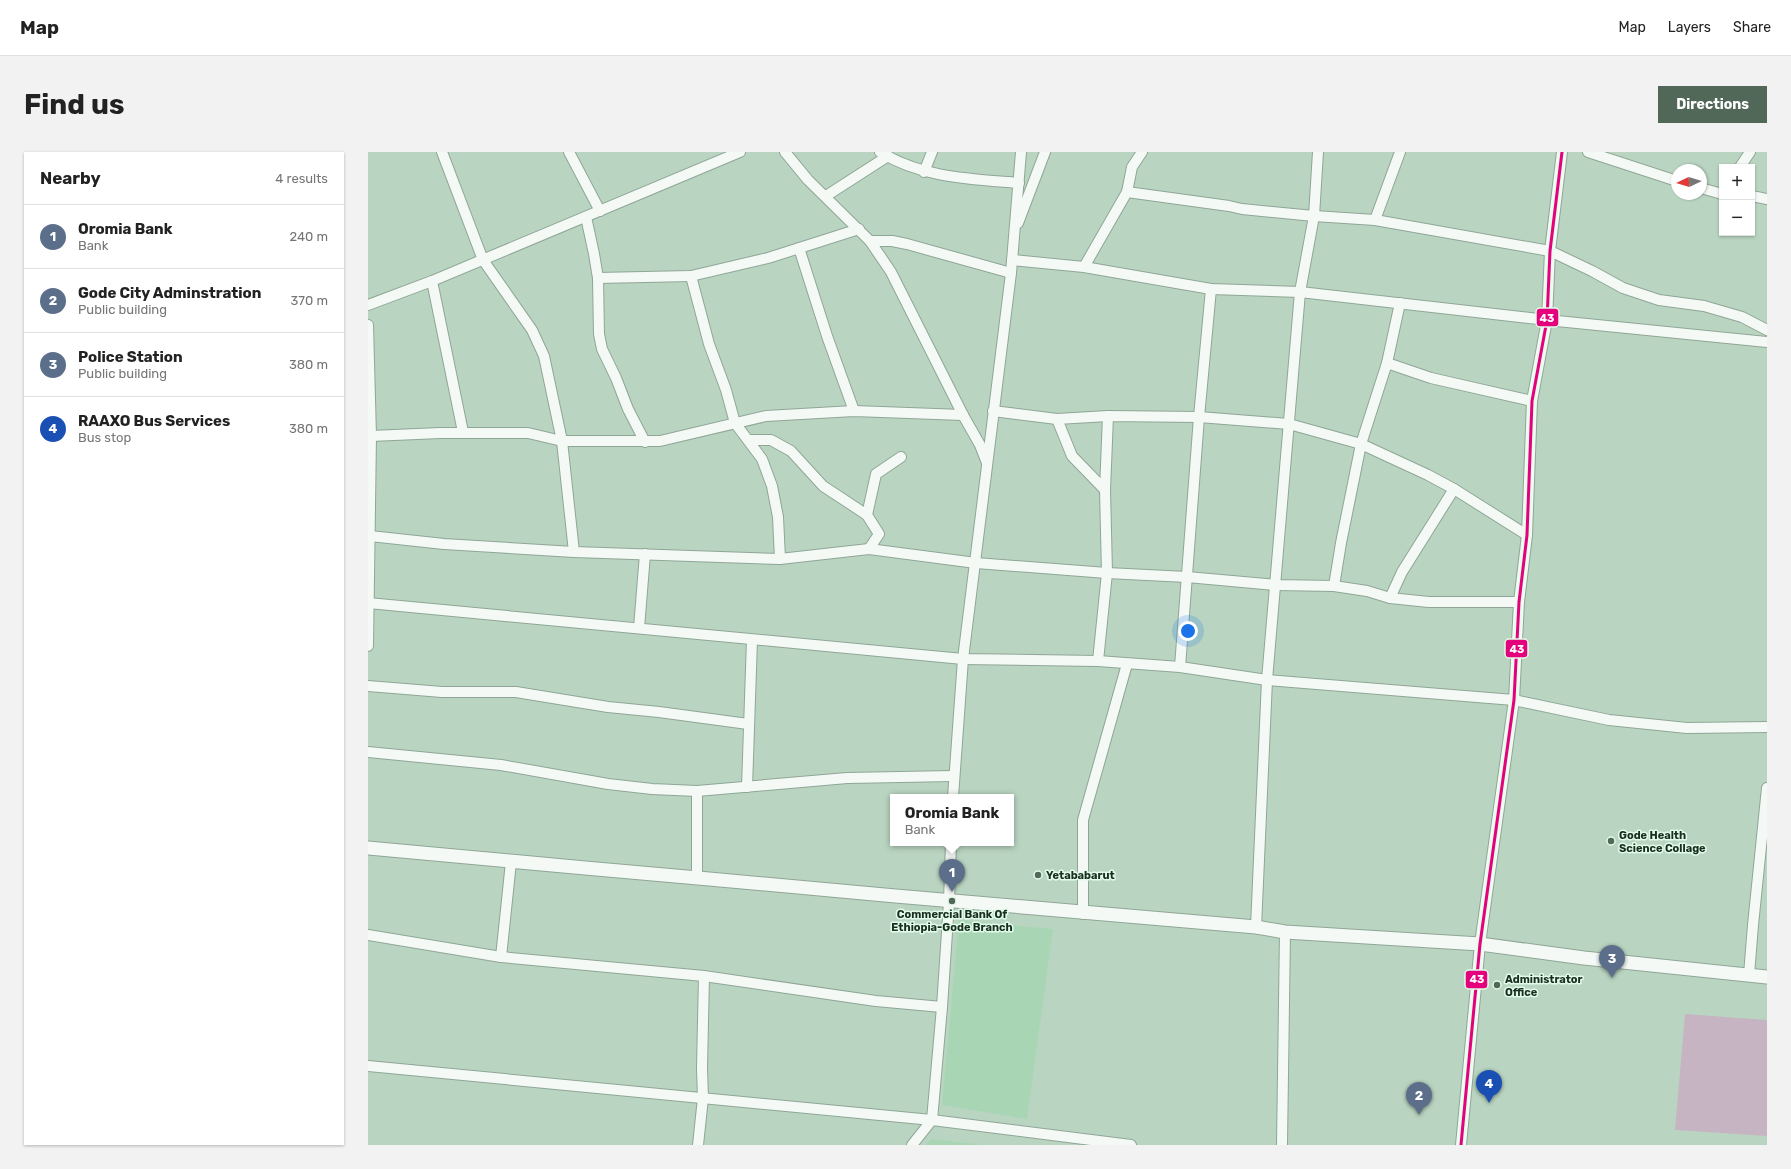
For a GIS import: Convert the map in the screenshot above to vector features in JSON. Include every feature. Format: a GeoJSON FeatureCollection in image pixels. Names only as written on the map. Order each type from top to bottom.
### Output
{"type":"FeatureCollection","features":[{"type":"Feature","properties":{"kind":"street"},"geometry":{"type":"LineString","coordinates":[[442,152],[483,260],[532,330],[544,356],[562,440],[574,552]]}},
{"type":"Feature","properties":{"kind":"street"},"geometry":{"type":"LineString","coordinates":[[569,152],[600,211]]}},
{"type":"Feature","properties":{"kind":"street"},"geometry":{"type":"LineString","coordinates":[[368,305],[432,281],[740,152]]}},
{"type":"Feature","properties":{"kind":"street"},"geometry":{"type":"LineString","coordinates":[[786,152],[808,180],[859,228],[870,241],[891,272],[963,415],[980,445],[988,467]]}},
{"type":"Feature","properties":{"kind":"street"},"geometry":{"type":"LineString","coordinates":[[924,172],[932,152]]}},
{"type":"Feature","properties":{"kind":"street"},"geometry":{"type":"LineString","coordinates":[[953,794],[953,776],[964,659],[1011,273],[1021,152]]}},
{"type":"Feature","properties":{"kind":"street"},"geometry":{"type":"LineString","coordinates":[[1013,236],[1045,152]]}},
{"type":"Feature","properties":{"kind":"street"},"geometry":{"type":"LineString","coordinates":[[1084,266],[1127,192],[1132,167],[1142,152]]}},
{"type":"Feature","properties":{"kind":"street"},"geometry":{"type":"LineString","coordinates":[[1256,927],[1267,680],[1300,292],[1314,216],[1318,152]]}},
{"type":"Feature","properties":{"kind":"street"},"geometry":{"type":"LineString","coordinates":[[1375,220],[1400,152]]}},
{"type":"Feature","properties":{"kind":"street"},"geometry":{"type":"LineString","coordinates":[[1461,1145],[1480,944],[1514,700],[1519,602],[1527,535],[1532,401],[1547,320],[1550,250],[1562,152]]}},
{"type":"Feature","properties":{"kind":"street"},"geometry":{"type":"LineString","coordinates":[[1588,152],[1671,179]]}},
{"type":"Feature","properties":{"kind":"street"},"geometry":{"type":"LineString","coordinates":[[1742,164],[1750,152]]}},
{"type":"Feature","properties":{"kind":"street"},"geometry":{"type":"LineString","coordinates":[[826,196],[884,154],[924,172],[976,180],[1019,183]]}},
{"type":"Feature","properties":{"kind":"street"},"geometry":{"type":"LineString","coordinates":[[1707,190],[1719,193]]}},
{"type":"Feature","properties":{"kind":"street"},"geometry":{"type":"LineString","coordinates":[[1127,192],[1242,209],[1375,220],[1550,250],[1592,270],[1623,288],[1659,300],[1704,306],[1720,310],[1742,317],[1767,330]]}},
{"type":"Feature","properties":{"kind":"street"},"geometry":{"type":"LineString","coordinates":[[1755,197],[1767,199]]}},
{"type":"Feature","properties":{"kind":"street"},"geometry":{"type":"LineString","coordinates":[[586,217],[598,278],[598,334],[602,349],[616,378],[628,409],[645,442]]}},
{"type":"Feature","properties":{"kind":"street"},"geometry":{"type":"LineString","coordinates":[[598,278],[691,276],[768,258],[859,228]]}},
{"type":"Feature","properties":{"kind":"street"},"geometry":{"type":"LineString","coordinates":[[870,241],[892,241],[907,244],[1011,273]]}},
{"type":"Feature","properties":{"kind":"street"},"geometry":{"type":"LineString","coordinates":[[799,248],[827,336],[854,411]]}},
{"type":"Feature","properties":{"kind":"street"},"geometry":{"type":"LineString","coordinates":[[1012,260],[1084,266],[1210,289],[1300,292],[1547,320],[1767,342]]}},
{"type":"Feature","properties":{"kind":"street"},"geometry":{"type":"LineString","coordinates":[[691,276],[708,344],[726,390],[735,423],[762,459],[772,486],[778,517],[780,559]]}},
{"type":"Feature","properties":{"kind":"street"},"geometry":{"type":"LineString","coordinates":[[432,281],[463,432]]}},
{"type":"Feature","properties":{"kind":"street"},"geometry":{"type":"LineString","coordinates":[[1180,667],[1210,289]]}},
{"type":"Feature","properties":{"kind":"street"},"geometry":{"type":"LineString","coordinates":[[1334,586],[1361,444],[1388,363],[1400,303]]}},
{"type":"Feature","properties":{"kind":"street"},"geometry":{"type":"LineString","coordinates":[[368,325],[370,436],[368,646]]}},
{"type":"Feature","properties":{"kind":"street"},"geometry":{"type":"LineString","coordinates":[[1388,363],[1431,378],[1532,401]]}},
{"type":"Feature","properties":{"kind":"street"},"geometry":{"type":"LineString","coordinates":[[370,436],[463,432],[528,434],[562,440],[645,442],[660,441],[766,416],[854,411],[963,415]]}},
{"type":"Feature","properties":{"kind":"street"},"geometry":{"type":"LineString","coordinates":[[994,411],[1057,418],[1108,416],[1199,417],[1289,424],[1361,444],[1428,475],[1454,489],[1527,535]]}},
{"type":"Feature","properties":{"kind":"street"},"geometry":{"type":"LineString","coordinates":[[1098,661],[1107,573],[1105,490],[1108,416]]}},
{"type":"Feature","properties":{"kind":"street"},"geometry":{"type":"LineString","coordinates":[[1057,418],[1072,456],[1105,490]]}},
{"type":"Feature","properties":{"kind":"street"},"geometry":{"type":"LineString","coordinates":[[748,440],[771,440],[791,451],[823,486],[868,515],[879,534],[869,549]]}},
{"type":"Feature","properties":{"kind":"street"},"geometry":{"type":"LineString","coordinates":[[868,515],[876,474],[901,457]]}},
{"type":"Feature","properties":{"kind":"street"},"geometry":{"type":"LineString","coordinates":[[1390,598],[1402,572],[1454,489]]}},
{"type":"Feature","properties":{"kind":"street"},"geometry":{"type":"LineString","coordinates":[[370,536],[444,544],[574,552],[780,559],[869,549],[976,563],[1107,573],[1187,577],[1276,585],[1334,586],[1367,591],[1390,598],[1429,602],[1519,602]]}},
{"type":"Feature","properties":{"kind":"street"},"geometry":{"type":"LineString","coordinates":[[639,628],[645,554]]}},
{"type":"Feature","properties":{"kind":"street"},"geometry":{"type":"LineString","coordinates":[[368,603],[964,659],[1098,661],[1180,667],[1267,680],[1514,700],[1609,720],[1696,728],[1767,727]]}},
{"type":"Feature","properties":{"kind":"street"},"geometry":{"type":"LineString","coordinates":[[747,787],[752,640]]}},
{"type":"Feature","properties":{"kind":"street"},"geometry":{"type":"LineString","coordinates":[[1083,914],[1083,820],[1128,664]]}},
{"type":"Feature","properties":{"kind":"street"},"geometry":{"type":"LineString","coordinates":[[368,686],[442,692],[516,692],[608,707],[748,724]]}},
{"type":"Feature","properties":{"kind":"street"},"geometry":{"type":"LineString","coordinates":[[368,752],[501,765],[608,784],[697,791],[847,778],[953,776]]}},
{"type":"Feature","properties":{"kind":"street"},"geometry":{"type":"LineString","coordinates":[[1749,975],[1767,788]]}},
{"type":"Feature","properties":{"kind":"street"},"geometry":{"type":"LineString","coordinates":[[697,791],[697,878]]}},
{"type":"Feature","properties":{"kind":"street"},"geometry":{"type":"LineString","coordinates":[[912,1145],[932,1120],[942,1007],[951,846]]}},
{"type":"Feature","properties":{"kind":"street"},"geometry":{"type":"LineString","coordinates":[[368,848],[1083,914],[1256,927],[1285,932],[1480,944],[1584,958],[1767,977]]}},
{"type":"Feature","properties":{"kind":"street"},"geometry":{"type":"LineString","coordinates":[[501,957],[511,862]]}},
{"type":"Feature","properties":{"kind":"street"},"geometry":{"type":"LineString","coordinates":[[1282,1145],[1285,932]]}},
{"type":"Feature","properties":{"kind":"street"},"geometry":{"type":"LineString","coordinates":[[368,935],[501,957],[704,976],[876,1001],[942,1007]]}},
{"type":"Feature","properties":{"kind":"street"},"geometry":{"type":"LineString","coordinates":[[698,1145],[703,1098],[702,1068],[704,976]]}},
{"type":"Feature","properties":{"kind":"street"},"geometry":{"type":"LineString","coordinates":[[368,1066],[932,1120],[1131,1145]]}},
{"type":"Feature","properties":{"kind":"shaded area"},"geometry":{"type":"Polygon","coordinates":[[[959,920],[1053,929],[1027,1119],[942,1105],[959,920]]]}},
{"type":"Feature","properties":{"kind":"shaded area"},"geometry":{"type":"Polygon","coordinates":[[[1685,1014],[1767,1020],[1767,1136],[1675,1130],[1685,1014]]]}},
{"type":"Feature","properties":{"kind":"shaded area"},"geometry":{"type":"Polygon","coordinates":[[[931,1139],[985,1145],[926,1145],[931,1139]]]}},
{"type":"Feature","properties":{"kind":"transit line","name":"43"},"geometry":{"type":"LineString","coordinates":[[1461,1145],[1480,944],[1514,700],[1519,602],[1527,535],[1532,401],[1547,320],[1550,251],[1562,152]]}},
{"type":"Feature","properties":{"kind":"place","name":"Gode Health Science Collage"},"geometry":{"type":"Point","coordinates":[1611,841]}},
{"type":"Feature","properties":{"kind":"place","name":"Yetababarut"},"geometry":{"type":"Point","coordinates":[1038,875]}},
{"type":"Feature","properties":{"kind":"place","name":"Oromia Bank"},"geometry":{"type":"Point","coordinates":[952,892]}},
{"type":"Feature","properties":{"kind":"place","name":"Commercial Bank Of Ethiopia-Gode Branch"},"geometry":{"type":"Point","coordinates":[952,901]}},
{"type":"Feature","properties":{"kind":"place","name":"Police Station"},"geometry":{"type":"Point","coordinates":[1612,978]}},
{"type":"Feature","properties":{"kind":"place","name":"Administrator Office"},"geometry":{"type":"Point","coordinates":[1497,985]}},
{"type":"Feature","properties":{"kind":"place","name":"RAAXO Bus Services"},"geometry":{"type":"Point","coordinates":[1489,1103]}},
{"type":"Feature","properties":{"kind":"place","name":"Gode City Adminstration"},"geometry":{"type":"Point","coordinates":[1419,1115]}}]}
